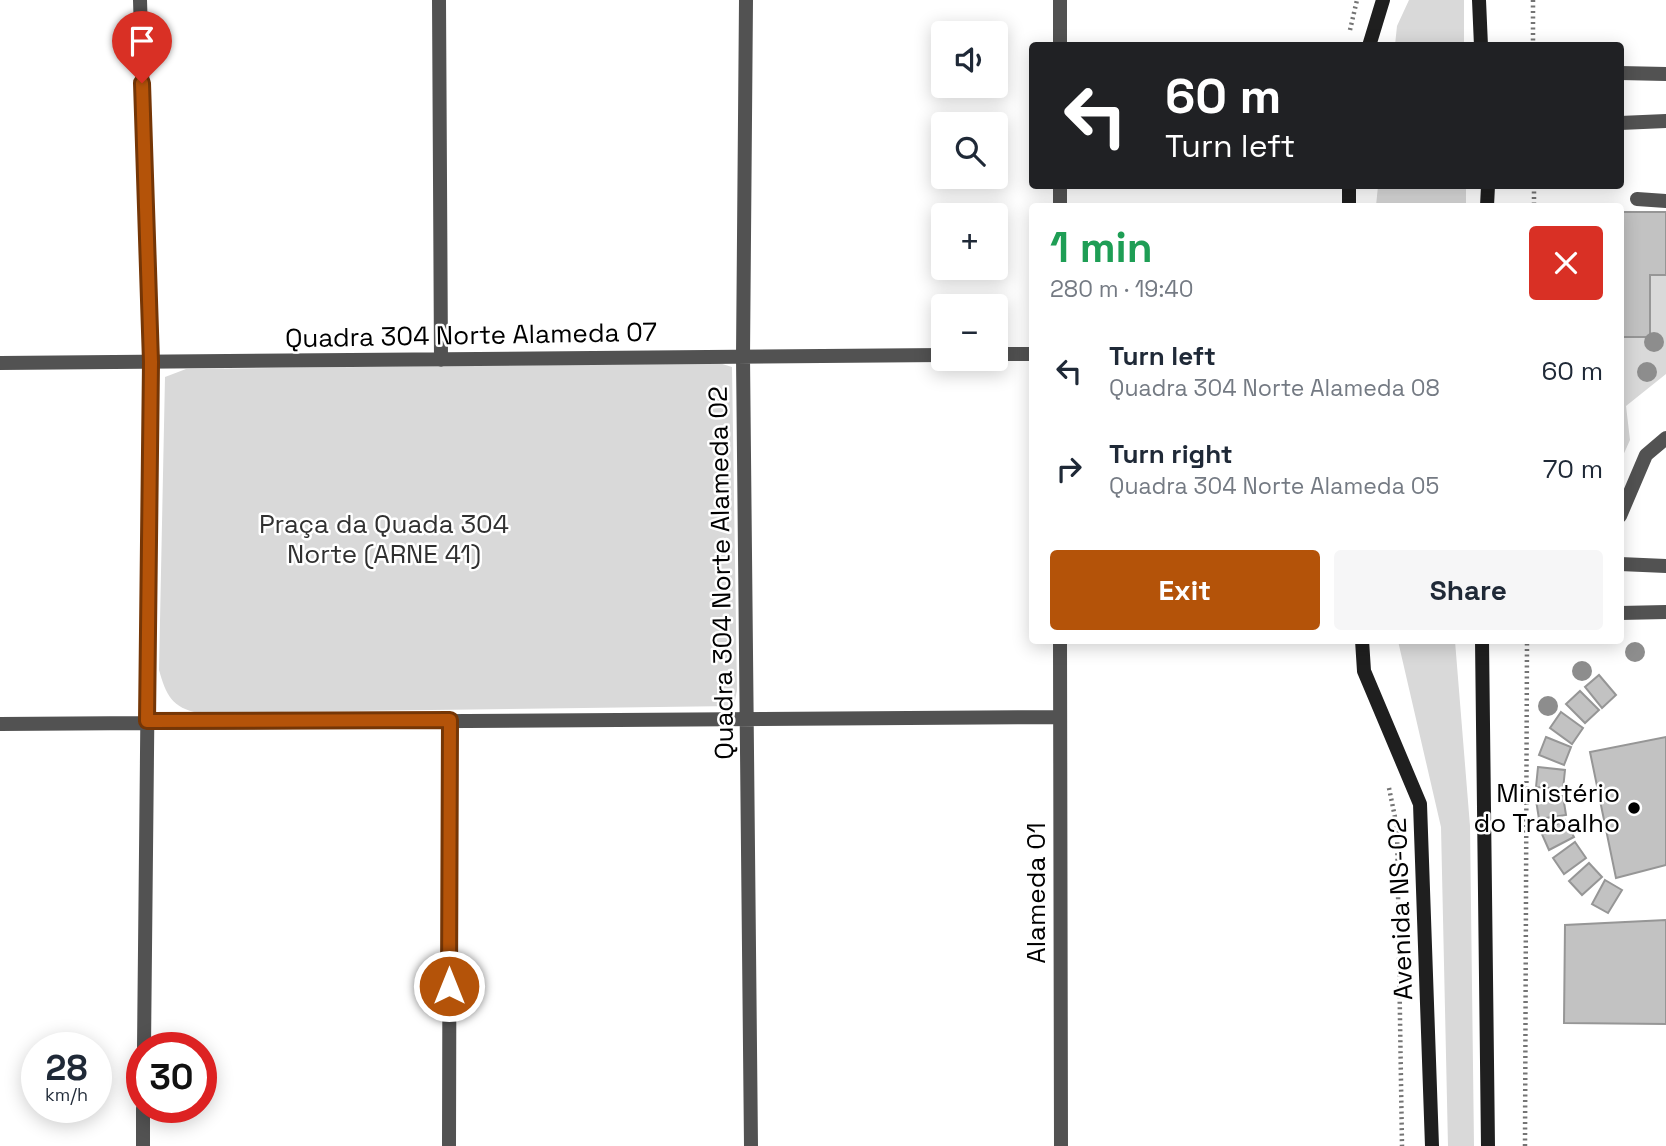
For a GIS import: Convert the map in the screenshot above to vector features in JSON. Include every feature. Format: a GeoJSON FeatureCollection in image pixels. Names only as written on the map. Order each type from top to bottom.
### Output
{"type":"FeatureCollection","features":[{"type":"Feature","properties":{"kind":"street"},"geometry":{"type":"LineString","coordinates":[[140,0],[151,362],[144,1032]]}},
{"type":"Feature","properties":{"kind":"street"},"geometry":{"type":"LineString","coordinates":[[439,0],[441,359]]}},
{"type":"Feature","properties":{"kind":"street","name":"Quadra 304 Norte Alameda 02"},"geometry":{"type":"LineString","coordinates":[[746,0],[743,357],[751,1146]]}},
{"type":"Feature","properties":{"kind":"street"},"geometry":{"type":"LineString","coordinates":[[1060,0],[1060,42]]}},
{"type":"Feature","properties":{"kind":"street"},"geometry":{"type":"LineString","coordinates":[[1370,42],[1383,0]]}},
{"type":"Feature","properties":{"kind":"street"},"geometry":{"type":"LineString","coordinates":[[1479,0],[1481,42]]}},
{"type":"Feature","properties":{"kind":"street"},"geometry":{"type":"LineString","coordinates":[[1624,73],[1666,74]]}},
{"type":"Feature","properties":{"kind":"street"},"geometry":{"type":"LineString","coordinates":[[1624,123],[1666,121]]}},
{"type":"Feature","properties":{"kind":"street"},"geometry":{"type":"LineString","coordinates":[[1637,200],[1666,201]]}},
{"type":"Feature","properties":{"kind":"street"},"geometry":{"type":"LineString","coordinates":[[1008,354],[1029,354]]}},
{"type":"Feature","properties":{"kind":"street","name":"Quadra 304 Norte Alameda 07"},"geometry":{"type":"LineString","coordinates":[[0,363],[931,355]]}},
{"type":"Feature","properties":{"kind":"street"},"geometry":{"type":"LineString","coordinates":[[1624,507],[1646,455],[1666,438]]}},
{"type":"Feature","properties":{"kind":"street"},"geometry":{"type":"LineString","coordinates":[[1624,564],[1666,566]]}},
{"type":"Feature","properties":{"kind":"street"},"geometry":{"type":"LineString","coordinates":[[1624,613],[1666,612]]}},
{"type":"Feature","properties":{"kind":"street","name":"Alameda 01"},"geometry":{"type":"LineString","coordinates":[[1060,644],[1060,1146]]}},
{"type":"Feature","properties":{"kind":"street","name":"Avenida NS-02"},"geometry":{"type":"LineString","coordinates":[[1362,644],[1364,671],[1420,804],[1432,1146]]}},
{"type":"Feature","properties":{"kind":"street"},"geometry":{"type":"LineString","coordinates":[[1482,644],[1488,1146]]}},
{"type":"Feature","properties":{"kind":"street"},"geometry":{"type":"LineString","coordinates":[[0,724],[1060,717]]}},
{"type":"Feature","properties":{"kind":"street"},"geometry":{"type":"LineString","coordinates":[[449,1146],[450,720]]}},
{"type":"Feature","properties":{"kind":"street"},"geometry":{"type":"LineString","coordinates":[[143,1123],[143,1146]]}},
{"type":"Feature","properties":{"kind":"path"},"geometry":{"type":"LineString","coordinates":[[1348,34],[1357,0]]}},
{"type":"Feature","properties":{"kind":"path"},"geometry":{"type":"LineString","coordinates":[[1533,0],[1533,42]]}},
{"type":"Feature","properties":{"kind":"path"},"geometry":{"type":"LineString","coordinates":[[1525,1146],[1527,644]]}},
{"type":"Feature","properties":{"kind":"path"},"geometry":{"type":"LineString","coordinates":[[1397,827],[1402,1146]]}},
{"type":"Feature","properties":{"kind":"green space"},"geometry":{"type":"Polygon","coordinates":[[[1409,0],[1464,0],[1464,42],[1395,42],[1397,26],[1409,0]]]}},
{"type":"Feature","properties":{"kind":"green space"},"geometry":{"type":"Polygon","coordinates":[[[1378,189],[1466,189],[1466,203],[1376,203],[1378,189]]]}},
{"type":"Feature","properties":{"kind":"green space"},"geometry":{"type":"Polygon","coordinates":[[[1624,212],[1666,212],[1666,374],[1626,406],[1630,440],[1624,453],[1624,212]]]}},
{"type":"Feature","properties":{"kind":"green space","name":"Praça da Quada 304 Norte (ARNE 41)"},"geometry":{"type":"Polygon","coordinates":[[[719,363],[732,367],[737,690],[734,706],[199,713],[176,704],[164,687],[159,670],[165,377],[186,369],[719,363]]]}},
{"type":"Feature","properties":{"kind":"green space"},"geometry":{"type":"Polygon","coordinates":[[[1399,644],[1455,644],[1470,826],[1474,1146],[1448,1146],[1441,827],[1399,644]]]}},
{"type":"Feature","properties":{"kind":"building"},"geometry":{"type":"Polygon","coordinates":[[[1624,212],[1666,212],[1666,275],[1650,275],[1650,337],[1624,337],[1624,212]]]}},
{"type":"Feature","properties":{"kind":"building"},"geometry":{"type":"Polygon","coordinates":[[[1599,675],[1616,695],[1602,708],[1585,687],[1599,675]]]}},
{"type":"Feature","properties":{"kind":"building"},"geometry":{"type":"Polygon","coordinates":[[[1580,691],[1599,710],[1585,723],[1566,704],[1580,691]]]}},
{"type":"Feature","properties":{"kind":"building"},"geometry":{"type":"Polygon","coordinates":[[[1561,712],[1583,728],[1572,744],[1550,728],[1561,712]]]}},
{"type":"Feature","properties":{"kind":"building"},"geometry":{"type":"Polygon","coordinates":[[[1546,737],[1571,747],[1564,765],[1539,755],[1546,737]]]}},
{"type":"Feature","properties":{"kind":"building","name":"Ministério do Trabalho"},"geometry":{"type":"Polygon","coordinates":[[[1666,737],[1666,865],[1616,878],[1590,752],[1666,737]]]}},
{"type":"Feature","properties":{"kind":"building"},"geometry":{"type":"Polygon","coordinates":[[[1538,767],[1565,770],[1563,789],[1536,787],[1538,767]]]}},
{"type":"Feature","properties":{"kind":"building"},"geometry":{"type":"Polygon","coordinates":[[[1563,796],[1566,815],[1539,819],[1536,800],[1563,796]]]}},
{"type":"Feature","properties":{"kind":"building"},"geometry":{"type":"Polygon","coordinates":[[[1565,820],[1574,837],[1549,850],[1541,832],[1565,820]]]}},
{"type":"Feature","properties":{"kind":"building"},"geometry":{"type":"Polygon","coordinates":[[[1575,842],[1586,858],[1564,874],[1553,858],[1575,842]]]}},
{"type":"Feature","properties":{"kind":"building"},"geometry":{"type":"Polygon","coordinates":[[[1589,863],[1602,877],[1582,895],[1569,881],[1589,863]]]}},
{"type":"Feature","properties":{"kind":"building"},"geometry":{"type":"Polygon","coordinates":[[[1605,880],[1622,890],[1608,913],[1592,904],[1605,880]]]}},
{"type":"Feature","properties":{"kind":"building"},"geometry":{"type":"Polygon","coordinates":[[[1666,920],[1666,1024],[1564,1023],[1565,925],[1666,920]]]}},
{"type":"Feature","properties":{"kind":"place","name":"Ministério do Trabalho"},"geometry":{"type":"Point","coordinates":[1634,808]}},
{"type":"Feature","properties":{"kind":"route"},"geometry":{"type":"LineString","coordinates":[[142,83],[151,362],[147,721],[450,720],[449,986]]}}]}
